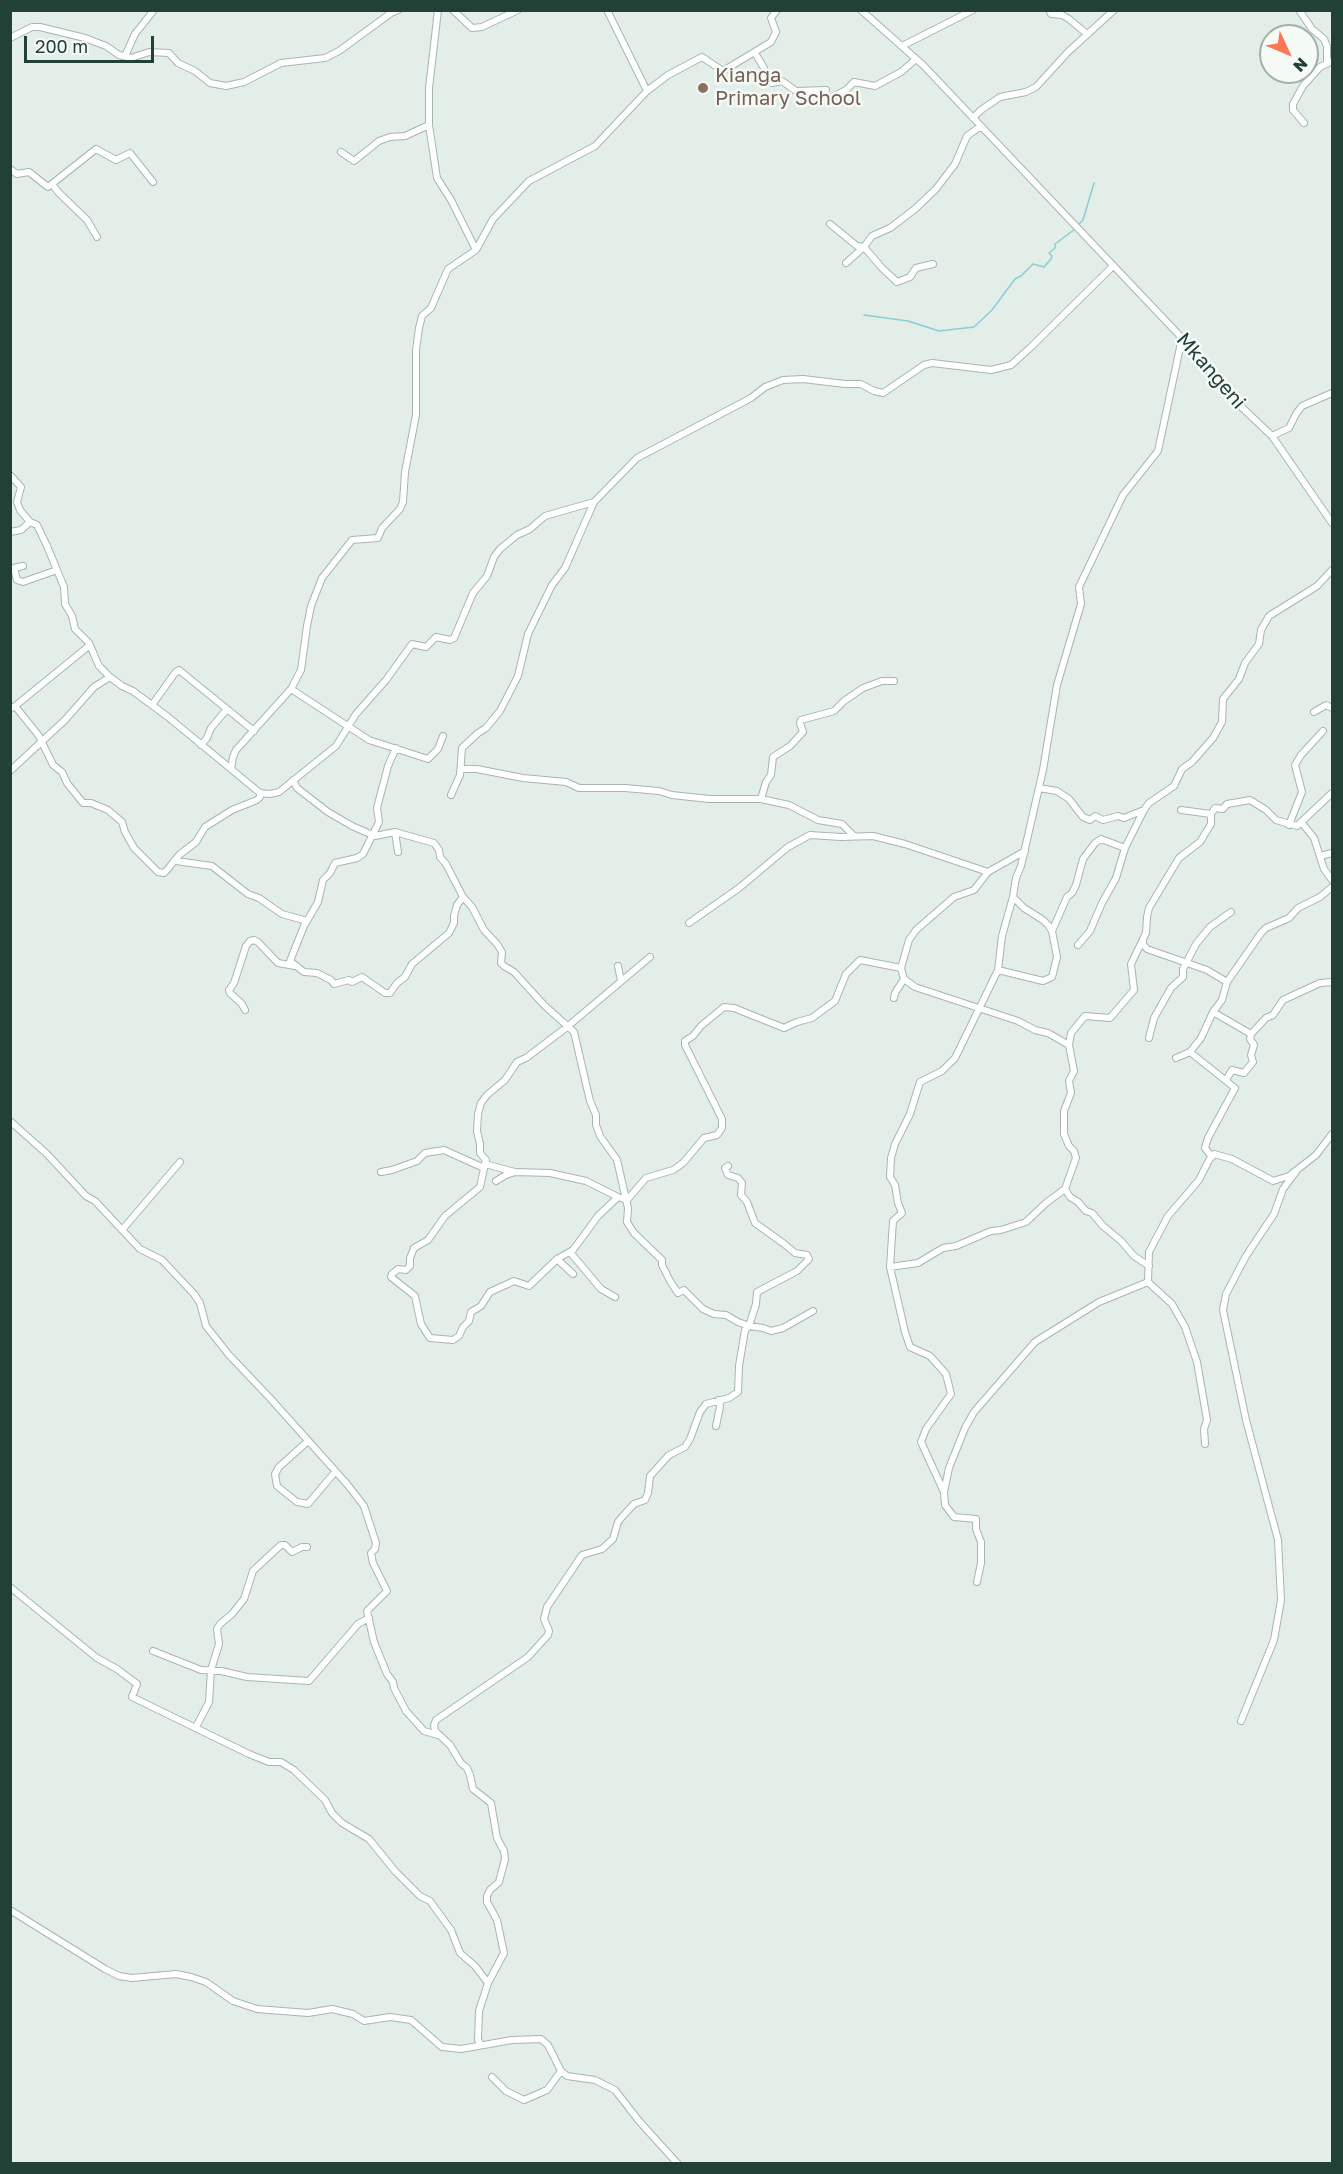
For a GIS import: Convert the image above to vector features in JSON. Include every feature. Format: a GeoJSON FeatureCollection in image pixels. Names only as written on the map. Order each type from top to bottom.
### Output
{"type":"FeatureCollection","features":[{"type":"Feature","properties":{"kind":"street"},"geometry":{"type":"LineString","coordinates":[[125,56],[135,34],[154,10]]}},
{"type":"Feature","properties":{"kind":"street"},"geometry":{"type":"LineString","coordinates":[[10,38],[33,27],[40,27],[85,38],[131,58],[149,52],[169,53],[178,63],[195,71],[210,82],[226,86],[244,82],[281,63],[325,58],[339,51],[398,10]]}},
{"type":"Feature","properties":{"kind":"street"},"geometry":{"type":"LineString","coordinates":[[438,10],[429,88],[429,125],[437,178],[451,200],[476,250]]}},
{"type":"Feature","properties":{"kind":"street"},"geometry":{"type":"LineString","coordinates":[[453,10],[472,28],[482,27],[518,10]]}},
{"type":"Feature","properties":{"kind":"street"},"geometry":{"type":"LineString","coordinates":[[607,10],[647,91]]}},
{"type":"Feature","properties":{"kind":"street"},"geometry":{"type":"LineString","coordinates":[[231,769],[236,750],[291,689],[301,670],[311,606],[322,578],[352,540],[378,538],[382,528],[400,509],[416,415],[416,350],[419,328],[422,316],[431,308],[448,268],[476,250],[493,219],[529,181],[595,146],[647,91],[668,75],[702,57],[723,71],[771,42],[776,32],[771,18],[777,10]]}},
{"type":"Feature","properties":{"kind":"street","name":"Mkangeni"},"geometry":{"type":"LineString","coordinates":[[861,10],[916,59],[981,126],[1182,338],[1231,397],[1272,436],[1332,523]]}},
{"type":"Feature","properties":{"kind":"street"},"geometry":{"type":"LineString","coordinates":[[902,46],[974,10]]}},
{"type":"Feature","properties":{"kind":"street"},"geometry":{"type":"LineString","coordinates":[[1048,10],[1051,14],[1062,15],[1087,34]]}},
{"type":"Feature","properties":{"kind":"street"},"geometry":{"type":"LineString","coordinates":[[973,118],[1000,97],[1026,92],[1036,87],[1087,34],[1114,10]]}},
{"type":"Feature","properties":{"kind":"street"},"geometry":{"type":"LineString","coordinates":[[1299,10],[1312,29],[1324,39],[1330,62],[1320,67],[1303,86],[1293,104],[1293,110],[1304,123]]}},
{"type":"Feature","properties":{"kind":"street"},"geometry":{"type":"LineString","coordinates":[[755,53],[764,68],[764,75],[768,81],[772,83],[782,81],[796,91],[826,90]]}},
{"type":"Feature","properties":{"kind":"street"},"geometry":{"type":"LineString","coordinates":[[832,97],[846,90],[854,82],[875,86],[901,72],[916,59]]}},
{"type":"Feature","properties":{"kind":"street"},"geometry":{"type":"LineString","coordinates":[[341,152],[354,161],[379,141],[390,137],[405,136],[429,125]]}},
{"type":"Feature","properties":{"kind":"street"},"geometry":{"type":"LineString","coordinates":[[846,263],[864,247],[872,236],[890,228],[936,189],[955,164],[967,136],[981,126]]}},
{"type":"Feature","properties":{"kind":"street"},"geometry":{"type":"LineString","coordinates":[[10,169],[17,174],[29,172],[48,187],[96,149],[116,160],[130,153],[153,182]]}},
{"type":"Feature","properties":{"kind":"street"},"geometry":{"type":"LineString","coordinates":[[53,185],[87,220],[97,237]]}},
{"type":"Feature","properties":{"kind":"street"},"geometry":{"type":"LineString","coordinates":[[831,224],[857,246],[864,247],[897,282],[910,277],[916,268],[933,264]]}},
{"type":"Feature","properties":{"kind":"street"},"geometry":{"type":"LineString","coordinates":[[451,795],[458,782],[462,748],[486,728],[500,711],[518,676],[528,634],[552,585],[565,568],[594,502],[637,458],[751,398],[765,387],[783,380],[803,379],[861,384],[883,393],[924,365],[932,363],[991,370],[1011,365],[1113,266]]}},
{"type":"Feature","properties":{"kind":"street"},"geometry":{"type":"LineString","coordinates":[[944,1492],[921,1442],[926,1429],[951,1394],[950,1383],[946,1374],[930,1356],[908,1345],[890,1267],[893,1221],[902,1213],[895,1185],[890,1177],[891,1158],[895,1144],[910,1114],[920,1082],[942,1071],[955,1058],[998,970],[1002,936],[1039,788],[1057,685],[1081,604],[1079,587],[1123,495],[1158,451],[1182,338]]}},
{"type":"Feature","properties":{"kind":"street"},"geometry":{"type":"LineString","coordinates":[[1272,436],[1289,428],[1302,406],[1332,393]]}},
{"type":"Feature","properties":{"kind":"street"},"geometry":{"type":"LineString","coordinates":[[10,475],[21,487],[17,502],[20,510],[39,529],[57,570],[64,587],[64,604],[72,616],[75,629],[90,645],[99,666],[110,677],[152,705],[260,793],[270,794],[279,792],[336,746],[356,714],[386,680],[412,644],[426,647],[436,638],[450,640],[454,638],[473,593],[487,576],[494,557],[500,549],[546,516],[594,502]]}},
{"type":"Feature","properties":{"kind":"street"},"geometry":{"type":"LineString","coordinates":[[10,532],[21,530],[30,522]]}},
{"type":"Feature","properties":{"kind":"street"},"geometry":{"type":"LineString","coordinates":[[23,566],[14,568],[16,580],[23,582],[57,570]]}},
{"type":"Feature","properties":{"kind":"street"},"geometry":{"type":"LineString","coordinates":[[1078,945],[1090,931],[1116,878],[1125,848],[1144,810],[1149,803],[1174,786],[1182,769],[1192,762],[1213,738],[1222,722],[1223,699],[1239,679],[1245,663],[1259,644],[1261,630],[1269,616],[1317,586],[1332,570]]}},
{"type":"Feature","properties":{"kind":"street"},"geometry":{"type":"LineString","coordinates":[[90,645],[12,709],[42,740],[53,765],[62,772],[67,783],[83,803],[92,803],[108,810],[122,822],[134,848],[151,866],[164,873],[179,855],[196,842],[205,827],[232,810],[257,800],[260,793]]}},
{"type":"Feature","properties":{"kind":"street"},"geometry":{"type":"LineString","coordinates":[[152,705],[174,673],[179,670],[254,731]]}},
{"type":"Feature","properties":{"kind":"street"},"geometry":{"type":"LineString","coordinates":[[10,771],[64,720],[94,687],[110,677]]}},
{"type":"Feature","properties":{"kind":"street"},"geometry":{"type":"LineString","coordinates":[[761,799],[771,775],[773,757],[790,746],[803,732],[801,720],[834,711],[863,688],[882,681],[894,681]]}},
{"type":"Feature","properties":{"kind":"street"},"geometry":{"type":"LineString","coordinates":[[291,689],[369,740],[428,759],[438,749],[443,736]]}},
{"type":"Feature","properties":{"kind":"street"},"geometry":{"type":"LineString","coordinates":[[1314,712],[1326,705],[1332,708]]}},
{"type":"Feature","properties":{"kind":"street"},"geometry":{"type":"LineString","coordinates":[[201,745],[211,728],[227,709]]}},
{"type":"Feature","properties":{"kind":"street"},"geometry":{"type":"LineString","coordinates":[[1289,825],[1302,792],[1295,765],[1300,755],[1323,731]]}},
{"type":"Feature","properties":{"kind":"street"},"geometry":{"type":"LineString","coordinates":[[396,748],[388,766],[377,808],[379,822],[363,854],[357,858],[335,863],[323,880],[319,897],[290,961],[304,972],[317,973],[334,984],[349,980],[352,982],[362,977],[385,993],[390,993],[412,964],[449,933],[454,923],[457,905],[462,897]]}},
{"type":"Feature","properties":{"kind":"street"},"geometry":{"type":"LineString","coordinates":[[461,769],[477,769],[523,778],[566,782],[579,788],[625,788],[709,799],[761,799],[789,805],[818,820],[842,824],[854,836]]}},
{"type":"Feature","properties":{"kind":"street"},"geometry":{"type":"LineString","coordinates":[[293,780],[297,788],[328,812],[372,836],[395,832],[434,843],[462,897],[472,907],[484,930],[498,944],[502,952],[501,963],[514,972],[574,1032],[590,1101],[596,1115],[596,1125],[600,1136],[615,1155],[623,1181],[627,1200],[627,1222],[640,1239],[662,1260],[662,1265],[678,1293],[684,1290],[702,1309],[714,1314],[726,1315],[749,1326],[771,1331],[813,1311]]}},
{"type":"Feature","properties":{"kind":"street"},"geometry":{"type":"LineString","coordinates":[[1039,788],[1057,791],[1069,799],[1083,817],[1090,820],[1095,816],[1103,820],[1118,816],[1124,818],[1144,810]]}},
{"type":"Feature","properties":{"kind":"street"},"geometry":{"type":"LineString","coordinates":[[890,1267],[918,1263],[943,1248],[956,1246],[991,1231],[1026,1222],[1065,1189],[1076,1158],[1064,1134],[1064,1111],[1071,1093],[1069,1081],[1074,1071],[1069,1045],[1071,1033],[1085,1016],[1110,1017],[1134,990],[1131,964],[1148,926],[1149,908],[1179,858],[1200,842],[1211,824],[1211,814],[1215,808],[1222,809],[1227,804],[1250,800],[1266,810],[1276,820],[1297,826],[1302,824],[1332,793]]}},
{"type":"Feature","properties":{"kind":"street"},"geometry":{"type":"LineString","coordinates":[[1182,810],[1211,814]]}},
{"type":"Feature","properties":{"kind":"street"},"geometry":{"type":"LineString","coordinates":[[1302,824],[1314,838],[1324,869],[1332,880]]}},
{"type":"Feature","properties":{"kind":"street"},"geometry":{"type":"LineString","coordinates":[[395,832],[398,852]]}},
{"type":"Feature","properties":{"kind":"street"},"geometry":{"type":"LineString","coordinates":[[689,923],[739,888],[788,847],[810,834],[873,836],[905,844],[988,872]]}},
{"type":"Feature","properties":{"kind":"street"},"geometry":{"type":"LineString","coordinates":[[1052,931],[1067,897],[1076,885],[1083,859],[1095,843],[1101,839],[1125,848]]}},
{"type":"Feature","properties":{"kind":"street"},"geometry":{"type":"LineString","coordinates":[[1024,851],[988,872],[974,890],[954,897],[916,930],[909,940],[901,968],[904,979],[915,987],[1048,1033],[1069,1045]]}},
{"type":"Feature","properties":{"kind":"street"},"geometry":{"type":"LineString","coordinates":[[1320,856],[1332,853]]}},
{"type":"Feature","properties":{"kind":"street"},"geometry":{"type":"LineString","coordinates":[[176,861],[212,866],[248,894],[259,898],[282,914],[307,921]]}},
{"type":"Feature","properties":{"kind":"street"},"geometry":{"type":"LineString","coordinates":[[1176,1058],[1190,1052],[1201,1038],[1213,1012],[1222,1000],[1227,982],[1266,928],[1289,918],[1298,908],[1320,897],[1332,887]]}},
{"type":"Feature","properties":{"kind":"street"},"geometry":{"type":"LineString","coordinates":[[998,970],[1043,981],[1052,977],[1057,957],[1052,931],[1043,920],[1024,908],[1013,897]]}},
{"type":"Feature","properties":{"kind":"street"},"geometry":{"type":"LineString","coordinates":[[1149,1038],[1154,1018],[1171,988],[1183,976],[1186,963],[1196,944],[1210,927],[1231,912]]}},
{"type":"Feature","properties":{"kind":"street"},"geometry":{"type":"LineString","coordinates":[[1143,939],[1143,944],[1147,949],[1207,970],[1227,982]]}},
{"type":"Feature","properties":{"kind":"street"},"geometry":{"type":"LineString","coordinates":[[244,1010],[242,1004],[229,990],[234,983],[246,946],[250,941],[258,942],[278,963],[295,966]]}},
{"type":"Feature","properties":{"kind":"street"},"geometry":{"type":"LineString","coordinates":[[618,1197],[598,1216],[570,1252],[557,1259],[529,1286],[514,1281],[490,1292],[481,1306],[471,1312],[460,1335],[453,1340],[430,1338],[421,1324],[415,1296],[391,1277],[398,1269],[406,1270],[410,1266],[414,1248],[428,1240],[445,1216],[480,1187],[486,1160],[480,1154],[480,1137],[477,1131],[478,1114],[488,1095],[505,1080],[517,1062],[526,1058],[567,1027],[650,957]]}},
{"type":"Feature","properties":{"kind":"street"},"geometry":{"type":"LineString","coordinates":[[627,1200],[645,1178],[673,1170],[683,1163],[704,1138],[717,1135],[722,1128],[722,1119],[685,1045],[685,1041],[693,1036],[701,1026],[724,1007],[734,1008],[784,1028],[812,1018],[835,1001],[846,974],[860,960],[901,968]]}},
{"type":"Feature","properties":{"kind":"street"},"geometry":{"type":"LineString","coordinates":[[618,966],[621,981]]}},
{"type":"Feature","properties":{"kind":"street"},"geometry":{"type":"LineString","coordinates":[[894,998],[904,979]]}},
{"type":"Feature","properties":{"kind":"street"},"geometry":{"type":"LineString","coordinates":[[1226,1080],[1232,1070],[1244,1073],[1253,1062],[1251,1055],[1254,1047],[1250,1039],[1251,1034],[1266,1018],[1273,1015],[1283,1000],[1320,983],[1332,982]]}},
{"type":"Feature","properties":{"kind":"street"},"geometry":{"type":"LineString","coordinates":[[1213,1012],[1251,1034]]}},
{"type":"Feature","properties":{"kind":"street"},"geometry":{"type":"LineString","coordinates":[[1190,1052],[1235,1088],[1208,1138],[1205,1148],[1212,1157]]}},
{"type":"Feature","properties":{"kind":"street"},"geometry":{"type":"LineString","coordinates":[[10,1121],[47,1154],[86,1196],[95,1201],[140,1249],[162,1260],[194,1294],[200,1302],[206,1326],[229,1355],[270,1396],[364,1506],[376,1544],[375,1549],[371,1552],[373,1563],[387,1591],[367,1611],[380,1658],[406,1711],[424,1731],[439,1735]]}},
{"type":"Feature","properties":{"kind":"street"},"geometry":{"type":"LineString","coordinates":[[1148,1282],[1149,1252],[1168,1216],[1199,1180],[1214,1155],[1232,1160],[1273,1181],[1282,1179],[1316,1155],[1332,1134]]}},
{"type":"Feature","properties":{"kind":"street"},"geometry":{"type":"LineString","coordinates":[[381,1172],[417,1161],[425,1153],[444,1150],[484,1166],[515,1172],[550,1173],[586,1181],[627,1200]]}},
{"type":"Feature","properties":{"kind":"street"},"geometry":{"type":"LineString","coordinates":[[122,1230],[180,1162]]}},
{"type":"Feature","properties":{"kind":"street"},"geometry":{"type":"LineString","coordinates":[[481,2045],[478,2040],[479,2011],[488,1983],[504,1953],[497,1920],[487,1902],[487,1896],[499,1882],[505,1859],[504,1851],[497,1838],[491,1803],[473,1789],[471,1775],[467,1768],[461,1763],[450,1745],[435,1731],[434,1725],[436,1720],[528,1657],[548,1635],[549,1631],[544,1619],[546,1608],[582,1555],[597,1552],[610,1542],[622,1517],[634,1504],[645,1500],[650,1476],[669,1455],[685,1447],[700,1412],[706,1404],[732,1397],[738,1392],[745,1330],[749,1326],[756,1304],[757,1292],[797,1271],[809,1259],[807,1255],[795,1253],[755,1223],[747,1202],[741,1195],[742,1183],[738,1178],[728,1175],[725,1168],[728,1166]]}},
{"type":"Feature","properties":{"kind":"street"},"geometry":{"type":"LineString","coordinates":[[1241,1721],[1274,1640],[1281,1600],[1278,1540],[1246,1420],[1223,1310],[1226,1294],[1246,1256],[1274,1214],[1283,1189],[1298,1168]]}},
{"type":"Feature","properties":{"kind":"street"},"geometry":{"type":"LineString","coordinates":[[496,1181],[506,1174],[515,1172]]}},
{"type":"Feature","properties":{"kind":"street"},"geometry":{"type":"LineString","coordinates":[[1065,1189],[1070,1197],[1086,1211],[1092,1213],[1103,1226],[1129,1248],[1134,1256],[1149,1266]]}},
{"type":"Feature","properties":{"kind":"street"},"geometry":{"type":"LineString","coordinates":[[570,1252],[601,1289],[615,1297]]}},
{"type":"Feature","properties":{"kind":"street"},"geometry":{"type":"LineString","coordinates":[[557,1259],[573,1274]]}},
{"type":"Feature","properties":{"kind":"street"},"geometry":{"type":"LineString","coordinates":[[1148,1282],[1172,1304],[1191,1343],[1200,1373],[1207,1420],[1204,1429],[1205,1444]]}},
{"type":"Feature","properties":{"kind":"street"},"geometry":{"type":"LineString","coordinates":[[977,1581],[981,1563],[981,1542],[976,1529],[976,1519],[954,1517],[945,1505],[944,1492],[949,1468],[964,1428],[974,1412],[1035,1342],[1099,1302],[1148,1282]]}},
{"type":"Feature","properties":{"kind":"street"},"geometry":{"type":"LineString","coordinates":[[716,1426],[720,1407],[718,1400]]}},
{"type":"Feature","properties":{"kind":"street"},"geometry":{"type":"LineString","coordinates":[[308,1441],[279,1467],[275,1474],[277,1486],[297,1502],[308,1504],[335,1472]]}},
{"type":"Feature","properties":{"kind":"street"},"geometry":{"type":"LineString","coordinates":[[196,1727],[209,1702],[211,1670],[219,1644],[218,1629],[225,1618],[232,1614],[244,1599],[253,1571],[280,1545],[288,1546],[292,1552],[307,1547]]}},
{"type":"Feature","properties":{"kind":"street"},"geometry":{"type":"LineString","coordinates":[[10,1587],[98,1658],[137,1684],[132,1697],[249,1754],[269,1762],[281,1762],[294,1770],[325,1800],[342,1823],[369,1839],[395,1871],[420,1896],[430,1901],[451,1930],[460,1953],[475,1966],[488,1983]]}},
{"type":"Feature","properties":{"kind":"street"},"geometry":{"type":"LineString","coordinates":[[153,1651],[201,1670],[247,1677],[309,1681],[358,1624],[369,1618]]}},
{"type":"Feature","properties":{"kind":"street"},"geometry":{"type":"LineString","coordinates":[[10,1910],[119,1976],[132,1978],[176,1974],[206,1982],[233,2001],[257,2009],[308,2013],[332,2008],[353,2014],[364,2021],[390,2017],[411,2020],[442,2047],[461,2049],[542,2039],[548,2045],[561,2071],[567,2076],[596,2080],[615,2090],[639,2121],[678,2163]]}},
{"type":"Feature","properties":{"kind":"street"},"geometry":{"type":"LineString","coordinates":[[492,2078],[506,2091],[524,2100],[547,2090],[561,2071]]}},
{"type":"Feature","properties":{"kind":"waterway"},"geometry":{"type":"LineString","coordinates":[[1078,225],[1083,220],[1094,183]]}},
{"type":"Feature","properties":{"kind":"waterway"},"geometry":{"type":"LineString","coordinates":[[864,315],[908,321],[939,331],[974,327],[992,310],[1015,279],[1033,264],[1044,267],[1051,259],[1052,256],[1049,253],[1055,248],[1055,244],[1075,229]]}},
{"type":"Feature","properties":{"kind":"place","name":"Kianga Primary School"},"geometry":{"type":"Point","coordinates":[703,88]}}]}
